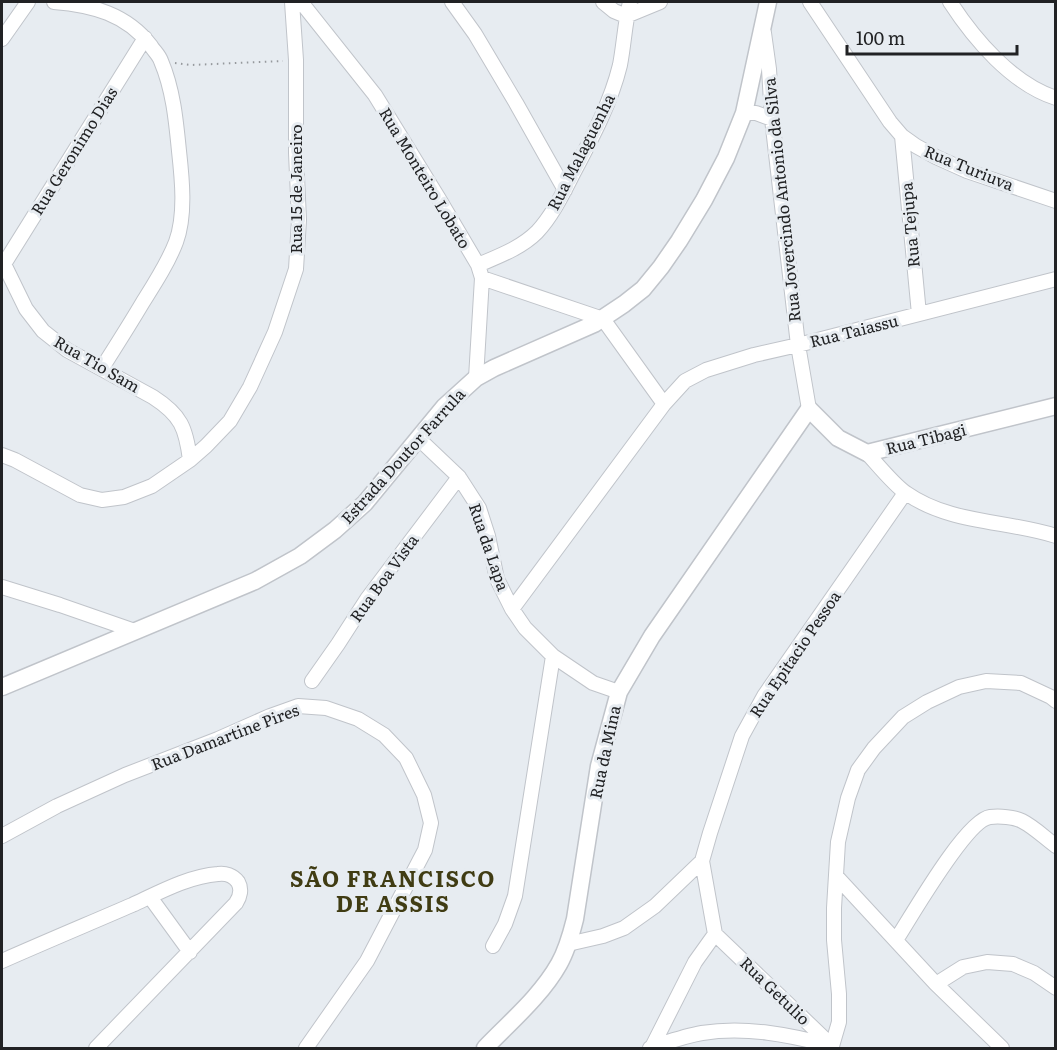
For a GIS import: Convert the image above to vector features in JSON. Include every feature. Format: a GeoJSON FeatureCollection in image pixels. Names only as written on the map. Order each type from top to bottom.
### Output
{"type":"FeatureCollection","features":[{"type":"Feature","properties":{"kind":"street"},"geometry":{"type":"LineString","coordinates":[[2,39],[28,2]]}},
{"type":"Feature","properties":{"kind":"street"},"geometry":{"type":"LineString","coordinates":[[54,2],[70,3],[108,13],[129,24],[145,38],[160,59],[171,90],[177,125],[181,184],[181,217],[177,240],[164,269],[102,368]]}},
{"type":"Feature","properties":{"kind":"street","name":"Rua 15 de Janeiro"},"geometry":{"type":"LineString","coordinates":[[2,455],[80,495],[102,500],[124,497],[153,486],[190,460],[230,421],[250,387],[275,332],[296,269],[299,220],[296,60],[292,2]]}},
{"type":"Feature","properties":{"kind":"street","name":"Rua Monteiro Lobato"},"geometry":{"type":"LineString","coordinates":[[301,2],[375,95],[439,199],[480,272]]}},
{"type":"Feature","properties":{"kind":"street"},"geometry":{"type":"LineString","coordinates":[[452,2],[476,34],[565,190]]}},
{"type":"Feature","properties":{"kind":"street"},"geometry":{"type":"LineString","coordinates":[[603,2],[614,11],[627,16],[660,2]]}},
{"type":"Feature","properties":{"kind":"street","name":"Rua Malaguenha"},"geometry":{"type":"LineString","coordinates":[[480,272],[527,240],[546,220],[565,190],[612,91],[620,64],[630,2]]}},
{"type":"Feature","properties":{"kind":"street","name":"Estrada Doutor Farrula"},"geometry":{"type":"LineString","coordinates":[[2,687],[255,581],[300,556],[335,530],[365,503],[444,407],[476,378],[603,319],[643,289],[661,267],[704,200],[726,158],[744,113],[768,2]]}},
{"type":"Feature","properties":{"kind":"street","name":"Rua Turiuva"},"geometry":{"type":"LineString","coordinates":[[810,2],[890,122],[902,136],[936,157],[967,171],[1056,201]]}},
{"type":"Feature","properties":{"kind":"street"},"geometry":{"type":"LineString","coordinates":[[950,2],[964,24],[998,62],[1040,93],[1056,98]]}},
{"type":"Feature","properties":{"kind":"street","name":"Rua Jovercindo Antonio da Silva"},"geometry":{"type":"LineString","coordinates":[[763,27],[798,345],[809,409]]}},
{"type":"Feature","properties":{"kind":"street","name":"Rua Geronimo Dias"},"geometry":{"type":"LineString","coordinates":[[3,264],[145,38]]}},
{"type":"Feature","properties":{"kind":"street"},"geometry":{"type":"LineString","coordinates":[[744,113],[756,113],[772,119]]}},
{"type":"Feature","properties":{"kind":"street","name":"Rua Tejupa"},"geometry":{"type":"LineString","coordinates":[[902,136],[919,315]]}},
{"type":"Feature","properties":{"kind":"street","name":"Rua Tio Sam"},"geometry":{"type":"LineString","coordinates":[[3,264],[26,309],[44,331],[67,350],[153,396],[172,411],[183,427],[190,460]]}},
{"type":"Feature","properties":{"kind":"street"},"geometry":{"type":"LineString","coordinates":[[476,378],[480,272],[603,319],[664,404]]}},
{"type":"Feature","properties":{"kind":"street","name":"Rua Taiassu"},"geometry":{"type":"LineString","coordinates":[[512,609],[664,404],[686,381],[706,370],[754,355],[1056,279]]}},
{"type":"Feature","properties":{"kind":"street","name":"Rua Tibagi"},"geometry":{"type":"LineString","coordinates":[[809,409],[838,438],[867,453],[1056,406]]}},
{"type":"Feature","properties":{"kind":"street","name":"Rua da Mina"},"geometry":{"type":"LineString","coordinates":[[485,1048],[548,981],[560,963],[568,944],[575,919],[599,766],[618,692],[652,636],[809,409]]}},
{"type":"Feature","properties":{"kind":"street","name":"Rua da Lapa"},"geometry":{"type":"LineString","coordinates":[[419,439],[459,477],[479,508],[488,536],[497,579],[512,609],[525,628],[553,656],[592,682],[618,692]]}},
{"type":"Feature","properties":{"kind":"street"},"geometry":{"type":"LineString","coordinates":[[867,453],[905,493],[932,508],[957,516],[1055,535]]}},
{"type":"Feature","properties":{"kind":"street","name":"Rua Boa Vista"},"geometry":{"type":"LineString","coordinates":[[312,681],[367,600],[459,477]]}},
{"type":"Feature","properties":{"kind":"street","name":"Rua Epitacio Pessoa"},"geometry":{"type":"LineString","coordinates":[[715,934],[702,861],[742,736],[764,696],[905,493]]}},
{"type":"Feature","properties":{"kind":"street"},"geometry":{"type":"LineString","coordinates":[[2,587],[135,631]]}},
{"type":"Feature","properties":{"kind":"street"},"geometry":{"type":"LineString","coordinates":[[493,946],[505,924],[515,896],[553,656]]}},
{"type":"Feature","properties":{"kind":"street"},"geometry":{"type":"LineString","coordinates":[[651,1048],[702,1033],[744,1031],[788,1035],[833,1047],[838,1022],[834,908],[838,842],[848,798],[858,770],[874,748],[903,717],[927,702],[959,687],[986,681],[1021,683],[1056,700]]}},
{"type":"Feature","properties":{"kind":"street","name":"Rua Damartine Pires"},"geometry":{"type":"LineString","coordinates":[[2,835],[57,806],[125,775],[298,706],[326,708],[358,720],[384,735],[406,758],[424,795],[431,823],[426,850],[367,961],[306,1048]]}},
{"type":"Feature","properties":{"kind":"street"},"geometry":{"type":"LineString","coordinates":[[896,940],[949,857],[972,830],[988,817],[1021,820],[1056,846]]}},
{"type":"Feature","properties":{"kind":"street"},"geometry":{"type":"LineString","coordinates":[[568,944],[603,936],[624,928],[655,906],[702,861]]}},
{"type":"Feature","properties":{"kind":"street"},"geometry":{"type":"LineString","coordinates":[[2,961],[201,877],[226,874],[234,877],[238,882],[240,894],[236,903],[96,1048]]}},
{"type":"Feature","properties":{"kind":"street"},"geometry":{"type":"LineString","coordinates":[[836,876],[936,984],[1002,1048]]}},
{"type":"Feature","properties":{"kind":"street"},"geometry":{"type":"LineString","coordinates":[[150,897],[190,952]]}},
{"type":"Feature","properties":{"kind":"street"},"geometry":{"type":"LineString","coordinates":[[651,1048],[695,962],[715,934]]}},
{"type":"Feature","properties":{"kind":"street","name":"Rua Getulio"},"geometry":{"type":"LineString","coordinates":[[715,934],[833,1047]]}},
{"type":"Feature","properties":{"kind":"street"},"geometry":{"type":"LineString","coordinates":[[936,984],[963,967],[987,962],[1013,963],[1056,988]]}},
{"type":"Feature","properties":{"kind":"path"},"geometry":{"type":"LineString","coordinates":[[160,59],[190,65],[296,60]]}},
{"type":"Feature","properties":{"kind":"district","name":"SÃO FRANCISCO DE ASSIS"},"geometry":{"type":"Point","coordinates":[393,892]}}]}
